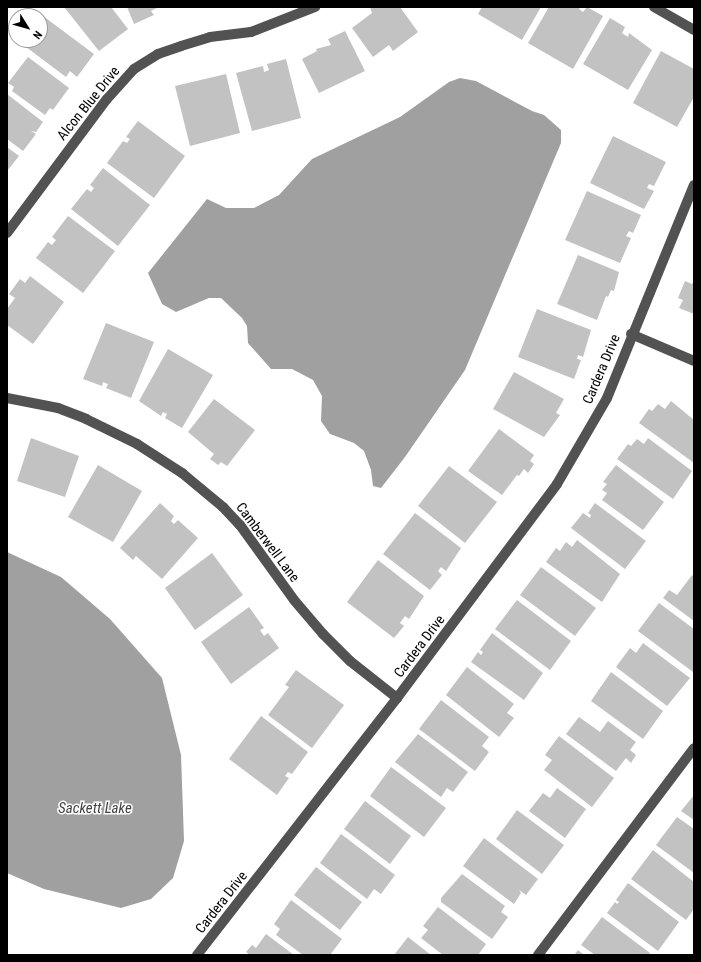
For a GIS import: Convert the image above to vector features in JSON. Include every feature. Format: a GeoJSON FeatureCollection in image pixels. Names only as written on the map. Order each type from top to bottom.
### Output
{"type":"FeatureCollection","features":[{"type":"Feature","properties":{"kind":"street","name":"Alcon Blue Drive"},"geometry":{"type":"LineString","coordinates":[[7,233],[107,99],[134,69],[158,54],[210,37],[251,32],[315,7]]}},
{"type":"Feature","properties":{"kind":"street"},"geometry":{"type":"LineString","coordinates":[[654,7],[694,30]]}},
{"type":"Feature","properties":{"kind":"street","name":"Cardera Drive"},"geometry":{"type":"LineString","coordinates":[[197,955],[397,698],[557,484],[607,398],[631,334],[694,185]]}},
{"type":"Feature","properties":{"kind":"street","name":"Cardera Drive"},"geometry":{"type":"LineString","coordinates":[[631,334],[694,360]]}},
{"type":"Feature","properties":{"kind":"street","name":"Camberwell Lane"},"geometry":{"type":"LineString","coordinates":[[7,398],[58,408],[86,419],[137,444],[182,473],[218,503],[240,525],[294,600],[322,634],[350,661],[397,698]]}},
{"type":"Feature","properties":{"kind":"street"},"geometry":{"type":"LineString","coordinates":[[538,955],[694,748]]}},
{"type":"Feature","properties":{"kind":"water"},"geometry":{"type":"Polygon","coordinates":[[[460,78],[476,81],[532,111],[544,115],[561,130],[561,143],[465,370],[405,457],[381,488],[373,486],[371,470],[364,451],[354,443],[330,434],[321,421],[322,396],[313,380],[292,369],[271,369],[248,343],[247,326],[242,318],[221,298],[209,298],[176,312],[162,304],[148,273],[207,199],[226,208],[254,208],[279,195],[312,159],[400,117],[449,82],[460,78]]]}},
{"type":"Feature","properties":{"kind":"water","name":"Sackett Lake"},"geometry":{"type":"Polygon","coordinates":[[[7,552],[61,577],[110,619],[162,678],[181,755],[184,841],[173,878],[151,899],[121,908],[44,889],[7,873],[7,552]]]}},
{"type":"Feature","properties":{"kind":"building"},"geometry":{"type":"Polygon","coordinates":[[[64,7],[111,7],[128,29],[99,51],[64,7]]]}},
{"type":"Feature","properties":{"kind":"building"},"geometry":{"type":"Polygon","coordinates":[[[127,7],[159,7],[151,11],[154,15],[134,24],[127,7]]]}},
{"type":"Feature","properties":{"kind":"building"},"geometry":{"type":"Polygon","coordinates":[[[370,7],[400,7],[418,32],[393,51],[389,45],[373,57],[352,28],[372,13],[370,7]]]}},
{"type":"Feature","properties":{"kind":"building"},"geometry":{"type":"Polygon","coordinates":[[[482,7],[541,7],[522,40],[478,14],[482,7]]]}},
{"type":"Feature","properties":{"kind":"building"},"geometry":{"type":"Polygon","coordinates":[[[549,7],[580,7],[579,9],[583,12],[587,7],[603,16],[573,69],[528,43],[549,7]]]}},
{"type":"Feature","properties":{"kind":"building"},"geometry":{"type":"Polygon","coordinates":[[[610,18],[625,27],[622,33],[628,37],[629,33],[652,50],[628,90],[583,64],[610,18]]]}},
{"type":"Feature","properties":{"kind":"building"},"geometry":{"type":"Polygon","coordinates":[[[48,20],[94,54],[77,77],[70,71],[66,77],[27,48],[48,48],[48,20]]]}},
{"type":"Feature","properties":{"kind":"building"},"geometry":{"type":"Polygon","coordinates":[[[345,31],[365,71],[319,93],[302,59],[317,51],[316,49],[331,45],[328,39],[345,31]]]}},
{"type":"Feature","properties":{"kind":"building"},"geometry":{"type":"Polygon","coordinates":[[[661,51],[694,69],[694,97],[677,127],[633,103],[661,51]]]}},
{"type":"Feature","properties":{"kind":"building"},"geometry":{"type":"Polygon","coordinates":[[[28,57],[69,88],[53,110],[50,108],[45,115],[12,91],[14,87],[8,83],[28,57]]]}},
{"type":"Feature","properties":{"kind":"building"},"geometry":{"type":"Polygon","coordinates":[[[286,59],[301,118],[252,131],[236,73],[263,66],[264,72],[269,70],[267,64],[286,59]]]}},
{"type":"Feature","properties":{"kind":"building"},"geometry":{"type":"Polygon","coordinates":[[[226,74],[240,133],[190,146],[175,86],[226,74]]]}},
{"type":"Feature","properties":{"kind":"building"},"geometry":{"type":"Polygon","coordinates":[[[7,94],[43,122],[36,132],[31,131],[36,134],[23,151],[7,139],[7,94]]]}},
{"type":"Feature","properties":{"kind":"building"},"geometry":{"type":"Polygon","coordinates":[[[138,121],[185,156],[154,198],[107,163],[123,141],[127,143],[130,139],[126,137],[138,121]]]}},
{"type":"Feature","properties":{"kind":"building"},"geometry":{"type":"Polygon","coordinates":[[[613,136],[666,162],[654,186],[649,184],[647,188],[654,191],[644,209],[590,183],[613,136]]]}},
{"type":"Feature","properties":{"kind":"building"},"geometry":{"type":"Polygon","coordinates":[[[7,147],[19,156],[7,171],[7,147]]]}},
{"type":"Feature","properties":{"kind":"building"},"geometry":{"type":"Polygon","coordinates":[[[103,168],[150,205],[118,246],[71,209],[87,189],[91,192],[94,188],[90,185],[103,168]]]}},
{"type":"Feature","properties":{"kind":"building"},"geometry":{"type":"Polygon","coordinates":[[[587,191],[641,215],[633,233],[629,231],[626,236],[631,238],[620,263],[565,240],[587,191]]]}},
{"type":"Feature","properties":{"kind":"building"},"geometry":{"type":"Polygon","coordinates":[[[68,216],[115,251],[83,293],[36,258],[48,242],[52,245],[56,240],[52,237],[68,216]]]}},
{"type":"Feature","properties":{"kind":"building"},"geometry":{"type":"Polygon","coordinates":[[[578,255],[619,272],[614,291],[611,290],[608,297],[606,296],[597,320],[557,304],[578,255]]]}},
{"type":"Feature","properties":{"kind":"building"},"geometry":{"type":"Polygon","coordinates":[[[30,276],[64,302],[33,344],[7,325],[7,309],[15,298],[9,294],[20,279],[25,283],[30,276]]]}},
{"type":"Feature","properties":{"kind":"building"},"geometry":{"type":"Polygon","coordinates":[[[694,280],[694,314],[679,308],[683,300],[678,298],[685,281],[692,284],[694,280]]]}},
{"type":"Feature","properties":{"kind":"building"},"geometry":{"type":"Polygon","coordinates":[[[537,309],[591,330],[583,357],[578,355],[577,359],[581,360],[574,379],[518,357],[537,309]]]}},
{"type":"Feature","properties":{"kind":"building"},"geometry":{"type":"Polygon","coordinates":[[[106,323],[154,342],[131,398],[106,388],[108,384],[103,382],[102,386],[83,379],[106,323]]]}},
{"type":"Feature","properties":{"kind":"building"},"geometry":{"type":"Polygon","coordinates":[[[168,349],[213,375],[182,428],[165,418],[167,414],[163,412],[161,416],[139,401],[168,349]]]}},
{"type":"Feature","properties":{"kind":"building"},"geometry":{"type":"Polygon","coordinates":[[[514,372],[564,399],[556,413],[560,415],[544,437],[493,409],[514,372]]]}},
{"type":"Feature","properties":{"kind":"building"},"geometry":{"type":"Polygon","coordinates":[[[214,399],[255,430],[227,466],[221,462],[218,465],[210,459],[214,454],[188,432],[214,399]]]}},
{"type":"Feature","properties":{"kind":"building"},"geometry":{"type":"Polygon","coordinates":[[[671,401],[694,420],[694,463],[639,423],[649,409],[652,411],[658,404],[665,409],[671,401]]]}},
{"type":"Feature","properties":{"kind":"building"},"geometry":{"type":"Polygon","coordinates":[[[499,429],[534,455],[530,461],[534,464],[528,473],[524,469],[519,476],[517,475],[502,495],[468,471],[499,429]]]}},
{"type":"Feature","properties":{"kind":"building"},"geometry":{"type":"Polygon","coordinates":[[[31,438],[79,456],[65,497],[17,481],[31,438]]]}},
{"type":"Feature","properties":{"kind":"building"},"geometry":{"type":"Polygon","coordinates":[[[648,438],[692,471],[673,499],[617,459],[628,444],[631,446],[637,439],[644,444],[648,438]]]}},
{"type":"Feature","properties":{"kind":"building"},"geometry":{"type":"Polygon","coordinates":[[[98,465],[142,491],[113,542],[68,517],[98,465]]]}},
{"type":"Feature","properties":{"kind":"building"},"geometry":{"type":"Polygon","coordinates":[[[616,465],[664,502],[643,530],[602,500],[607,493],[602,490],[607,484],[603,482],[616,465]]]}},
{"type":"Feature","properties":{"kind":"building"},"geometry":{"type":"Polygon","coordinates":[[[449,466],[497,502],[465,543],[418,506],[449,466]]]}},
{"type":"Feature","properties":{"kind":"building"},"geometry":{"type":"Polygon","coordinates":[[[160,503],[174,516],[171,521],[174,524],[178,520],[198,538],[162,579],[136,556],[133,560],[120,548],[160,503]]]}},
{"type":"Feature","properties":{"kind":"building"},"geometry":{"type":"Polygon","coordinates":[[[595,503],[646,541],[625,569],[571,528],[583,513],[590,518],[591,515],[588,513],[595,503]]]}},
{"type":"Feature","properties":{"kind":"building"},"geometry":{"type":"Polygon","coordinates":[[[415,513],[461,548],[446,571],[441,567],[438,571],[442,575],[430,590],[383,554],[415,513]]]}},
{"type":"Feature","properties":{"kind":"building"},"geometry":{"type":"Polygon","coordinates":[[[577,540],[620,574],[602,602],[546,562],[556,548],[560,551],[566,542],[572,547],[577,540]]]}},
{"type":"Feature","properties":{"kind":"building"},"geometry":{"type":"Polygon","coordinates":[[[212,553],[243,595],[195,630],[165,588],[212,553]]]}},
{"type":"Feature","properties":{"kind":"building"},"geometry":{"type":"Polygon","coordinates":[[[378,560],[424,596],[409,619],[405,616],[400,623],[404,626],[394,638],[347,602],[378,560]]]}},
{"type":"Feature","properties":{"kind":"building"},"geometry":{"type":"Polygon","coordinates":[[[541,567],[596,608],[575,636],[520,595],[541,567]]]}},
{"type":"Feature","properties":{"kind":"building"},"geometry":{"type":"Polygon","coordinates":[[[692,575],[694,577],[694,621],[663,598],[669,590],[677,595],[692,575]]]}},
{"type":"Feature","properties":{"kind":"building"},"geometry":{"type":"Polygon","coordinates":[[[517,600],[571,641],[550,670],[495,629],[517,600]]]}},
{"type":"Feature","properties":{"kind":"building"},"geometry":{"type":"Polygon","coordinates":[[[659,603],[694,629],[693,672],[638,631],[659,603]]]}},
{"type":"Feature","properties":{"kind":"building"},"geometry":{"type":"Polygon","coordinates":[[[249,607],[264,628],[260,630],[264,636],[268,633],[279,648],[231,684],[201,642],[249,607]]]}},
{"type":"Feature","properties":{"kind":"building"},"geometry":{"type":"Polygon","coordinates":[[[492,633],[543,673],[524,700],[471,662],[478,652],[481,655],[483,652],[480,650],[492,633]]]}},
{"type":"Feature","properties":{"kind":"building"},"geometry":{"type":"Polygon","coordinates":[[[643,643],[690,678],[667,706],[616,667],[630,648],[636,653],[643,643]]]}},
{"type":"Feature","properties":{"kind":"building"},"geometry":{"type":"Polygon","coordinates":[[[467,667],[514,704],[507,713],[514,718],[499,737],[446,695],[467,667]]]}},
{"type":"Feature","properties":{"kind":"building"},"geometry":{"type":"Polygon","coordinates":[[[296,670],[344,705],[312,748],[268,715],[289,687],[285,685],[296,670]]]}},
{"type":"Feature","properties":{"kind":"building"},"geometry":{"type":"Polygon","coordinates":[[[611,672],[663,711],[643,739],[591,701],[611,672]]]}},
{"type":"Feature","properties":{"kind":"building"},"geometry":{"type":"Polygon","coordinates":[[[441,700],[489,737],[482,746],[489,752],[475,771],[419,729],[441,700]]]}},
{"type":"Feature","properties":{"kind":"building"},"geometry":{"type":"Polygon","coordinates":[[[261,716],[308,752],[292,774],[288,772],[285,776],[289,778],[277,795],[229,759],[261,716]]]}},
{"type":"Feature","properties":{"kind":"building"},"geometry":{"type":"Polygon","coordinates":[[[579,717],[600,732],[608,721],[636,742],[630,750],[636,755],[631,763],[626,758],[616,771],[566,734],[579,717]]]}},
{"type":"Feature","properties":{"kind":"building"},"geometry":{"type":"Polygon","coordinates":[[[418,734],[468,772],[453,792],[447,788],[441,797],[395,762],[418,734]]]}},
{"type":"Feature","properties":{"kind":"building"},"geometry":{"type":"Polygon","coordinates":[[[559,736],[614,778],[592,807],[544,770],[552,760],[545,755],[559,736]]]}},
{"type":"Feature","properties":{"kind":"building"},"geometry":{"type":"Polygon","coordinates":[[[391,767],[446,808],[424,837],[370,796],[391,767]]]}},
{"type":"Feature","properties":{"kind":"building"},"geometry":{"type":"Polygon","coordinates":[[[557,788],[586,809],[565,838],[529,811],[543,793],[550,798],[557,788]]]}},
{"type":"Feature","properties":{"kind":"building"},"geometry":{"type":"Polygon","coordinates":[[[694,795],[694,820],[681,811],[694,795]]]}},
{"type":"Feature","properties":{"kind":"building"},"geometry":{"type":"Polygon","coordinates":[[[365,801],[411,836],[390,864],[344,829],[365,801]]]}},
{"type":"Feature","properties":{"kind":"building"},"geometry":{"type":"Polygon","coordinates":[[[517,810],[564,845],[542,874],[496,839],[517,810]]]}},
{"type":"Feature","properties":{"kind":"building"},"geometry":{"type":"Polygon","coordinates":[[[677,817],[694,829],[694,873],[656,845],[677,817]]]}},
{"type":"Feature","properties":{"kind":"building"},"geometry":{"type":"Polygon","coordinates":[[[341,834],[395,875],[381,894],[374,889],[367,899],[320,863],[341,834]]]}},
{"type":"Feature","properties":{"kind":"building"},"geometry":{"type":"Polygon","coordinates":[[[484,838],[538,879],[526,895],[519,890],[521,893],[514,904],[463,866],[484,838]]]}},
{"type":"Feature","properties":{"kind":"building"},"geometry":{"type":"Polygon","coordinates":[[[653,850],[694,882],[694,909],[686,920],[631,879],[653,850]]]}},
{"type":"Feature","properties":{"kind":"building"},"geometry":{"type":"Polygon","coordinates":[[[316,867],[362,902],[340,930],[294,895],[316,867]]]}},
{"type":"Feature","properties":{"kind":"building"},"geometry":{"type":"Polygon","coordinates":[[[462,874],[505,906],[501,912],[508,917],[492,939],[441,902],[441,898],[462,874]]]}},
{"type":"Feature","properties":{"kind":"building"},"geometry":{"type":"Polygon","coordinates":[[[628,883],[679,922],[658,951],[607,913],[615,902],[617,904],[619,902],[616,900],[628,883]]]}},
{"type":"Feature","properties":{"kind":"building"},"geometry":{"type":"Polygon","coordinates":[[[291,900],[342,939],[330,955],[303,955],[276,935],[280,929],[274,924],[291,900]]]}},
{"type":"Feature","properties":{"kind":"building"},"geometry":{"type":"Polygon","coordinates":[[[438,907],[486,944],[478,955],[443,955],[421,938],[428,930],[423,926],[438,907]]]}},
{"type":"Feature","properties":{"kind":"building"},"geometry":{"type":"Polygon","coordinates":[[[602,917],[650,953],[649,955],[595,955],[581,945],[602,917]]]}},
{"type":"Feature","properties":{"kind":"building"},"geometry":{"type":"Polygon","coordinates":[[[266,934],[294,955],[250,955],[246,952],[252,945],[256,948],[266,934]]]}},
{"type":"Feature","properties":{"kind":"building"},"geometry":{"type":"Polygon","coordinates":[[[408,937],[431,955],[394,955],[408,937]]]}},
{"type":"Feature","properties":{"kind":"building"},"geometry":{"type":"Polygon","coordinates":[[[578,950],[584,955],[574,955],[578,950]]]}}]}
